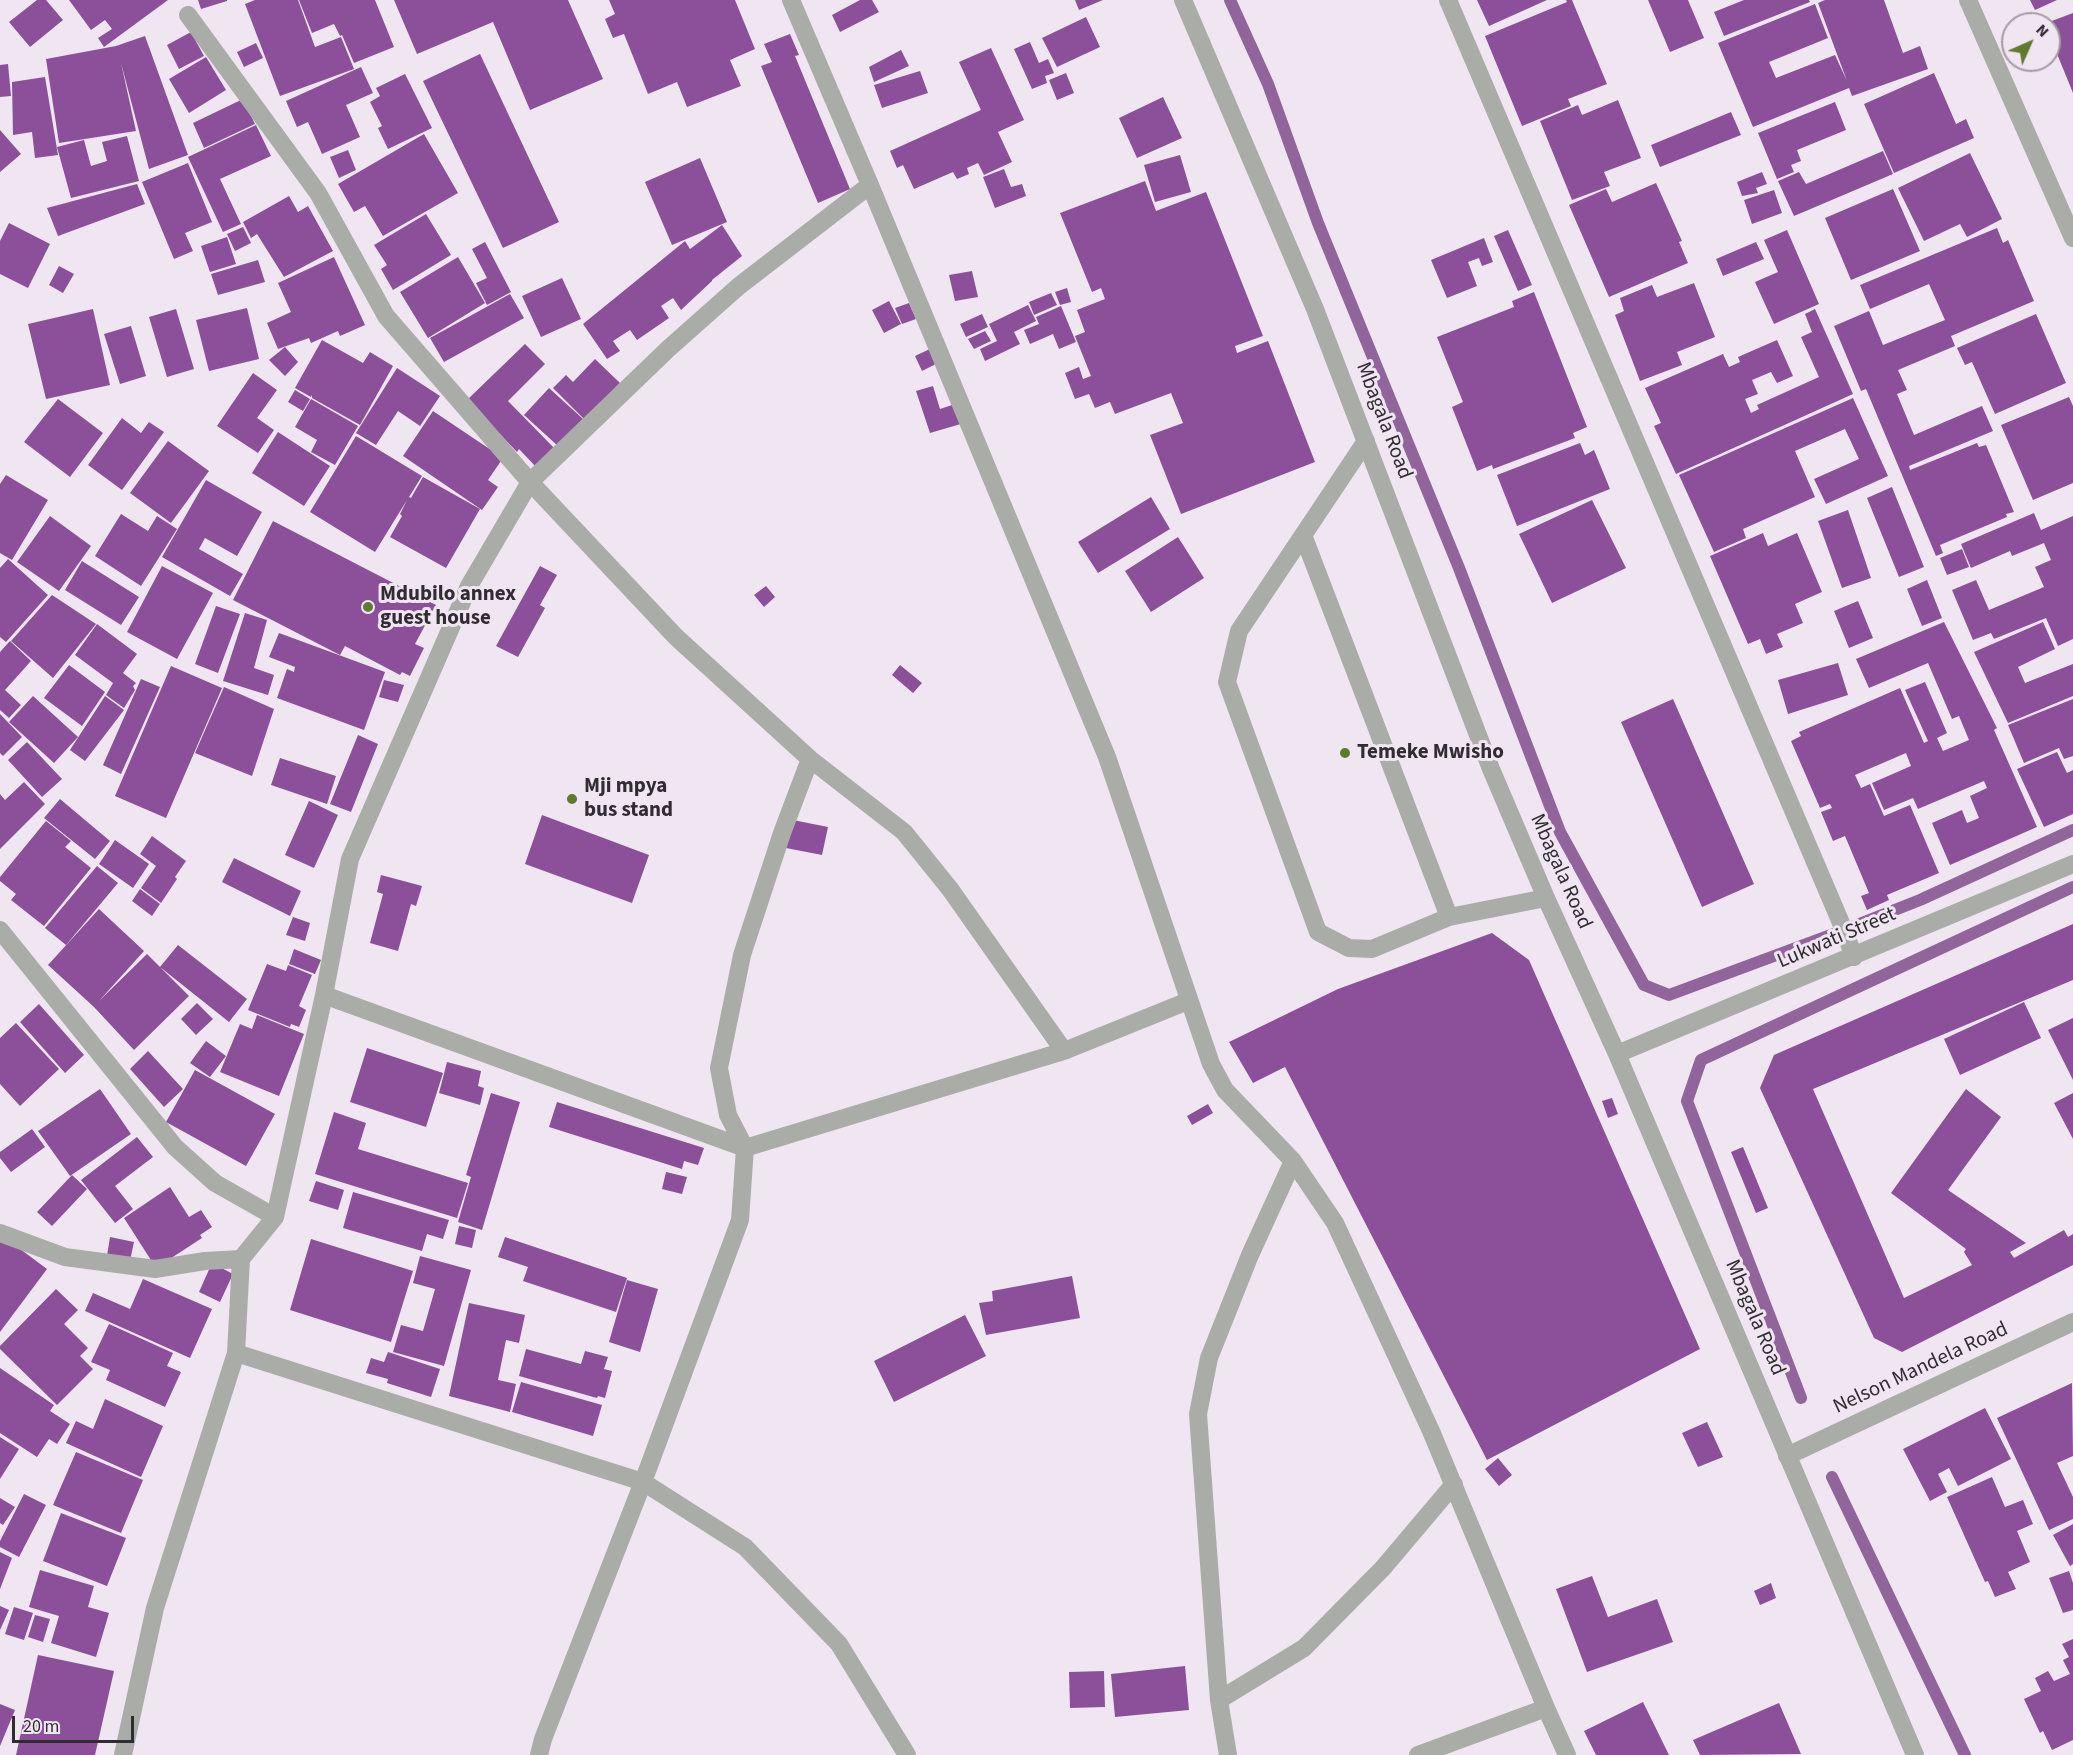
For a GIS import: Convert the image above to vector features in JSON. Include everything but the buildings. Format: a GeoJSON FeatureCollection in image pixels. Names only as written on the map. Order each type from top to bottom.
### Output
{"type":"FeatureCollection","features":[{"type":"Feature","properties":{"kind":"street"},"geometry":{"type":"LineString","coordinates":[[791,0],[1107,757],[1211,1064],[1226,1090],[1293,1161],[1335,1223],[1454,1484],[1567,1755]]}},
{"type":"Feature","properties":{"kind":"street","name":"Mbagala Road"},"geometry":{"type":"LineString","coordinates":[[1182,0],[1315,309],[1491,769],[1546,898],[1617,1054],[1915,1755]]}},
{"type":"Feature","properties":{"kind":"street"},"geometry":{"type":"LineString","coordinates":[[1448,0],[1854,957]]}},
{"type":"Feature","properties":{"kind":"street"},"geometry":{"type":"LineString","coordinates":[[1968,0],[2073,238]]}},
{"type":"Feature","properties":{"kind":"street"},"geometry":{"type":"LineString","coordinates":[[188,15],[318,193],[386,316],[530,482],[676,637],[810,759],[904,831],[950,889],[1064,1051]]}},
{"type":"Feature","properties":{"kind":"street"},"geometry":{"type":"LineString","coordinates":[[123,1755],[155,1608],[236,1353],[241,1260],[275,1216],[324,995],[350,859],[469,586],[530,482],[668,349],[739,286],[870,185]]}},
{"type":"Feature","properties":{"kind":"street"},"geometry":{"type":"LineString","coordinates":[[1366,441],[1239,631],[1227,682],[1318,932],[1349,948],[1372,949],[1449,917],[1546,898]]}},
{"type":"Feature","properties":{"kind":"street"},"geometry":{"type":"LineString","coordinates":[[1303,535],[1449,917]]}},
{"type":"Feature","properties":{"kind":"street"},"geometry":{"type":"LineString","coordinates":[[538,1755],[740,1220],[745,1148],[728,1115],[719,1068],[742,955],[782,833],[810,759]]}},
{"type":"Feature","properties":{"kind":"street","name":"Lukwati Street"},"geometry":{"type":"LineString","coordinates":[[1617,1054],[2073,864]]}},
{"type":"Feature","properties":{"kind":"street"},"geometry":{"type":"LineString","coordinates":[[0,930],[175,1147],[214,1183],[275,1216]]}},
{"type":"Feature","properties":{"kind":"street"},"geometry":{"type":"LineString","coordinates":[[324,995],[745,1148],[1064,1051],[1188,1001]]}},
{"type":"Feature","properties":{"kind":"street"},"geometry":{"type":"LineString","coordinates":[[1228,1755],[1219,1700],[1198,1414],[1209,1358],[1250,1255],[1293,1161]]}},
{"type":"Feature","properties":{"kind":"street"},"geometry":{"type":"LineString","coordinates":[[0,1233],[65,1257],[156,1269],[205,1261],[241,1260]]}},
{"type":"Feature","properties":{"kind":"street","name":"Nelson Mandela Road"},"geometry":{"type":"LineString","coordinates":[[1787,1456],[2073,1322]]}},
{"type":"Feature","properties":{"kind":"street"},"geometry":{"type":"LineString","coordinates":[[236,1353],[643,1482],[745,1547],[839,1644],[907,1755]]}},
{"type":"Feature","properties":{"kind":"street"},"geometry":{"type":"LineString","coordinates":[[1219,1700],[1304,1648],[1383,1568],[1454,1484]]}},
{"type":"Feature","properties":{"kind":"street"},"geometry":{"type":"LineString","coordinates":[[1418,1755],[1546,1708]]}},
{"type":"Feature","properties":{"kind":"waterway"},"geometry":{"type":"LineString","coordinates":[[1230,0],[1268,84],[1318,223],[1459,568],[1560,832],[1644,985],[1669,995],[1920,900],[2073,830]]}},
{"type":"Feature","properties":{"kind":"waterway"},"geometry":{"type":"LineString","coordinates":[[1801,1398],[1687,1101],[1701,1060],[2073,887]]}},
{"type":"Feature","properties":{"kind":"waterway"},"geometry":{"type":"LineString","coordinates":[[1832,1477],[1965,1755]]}},
{"type":"Feature","properties":{"kind":"place","name":"Mdubilo annex guest house"},"geometry":{"type":"Point","coordinates":[368,607]}},
{"type":"Feature","properties":{"kind":"place","name":"Temeke Mwisho"},"geometry":{"type":"Point","coordinates":[1345,753]}},
{"type":"Feature","properties":{"kind":"place","name":"Mji mpya bus stand"},"geometry":{"type":"Point","coordinates":[572,799]}}]}
